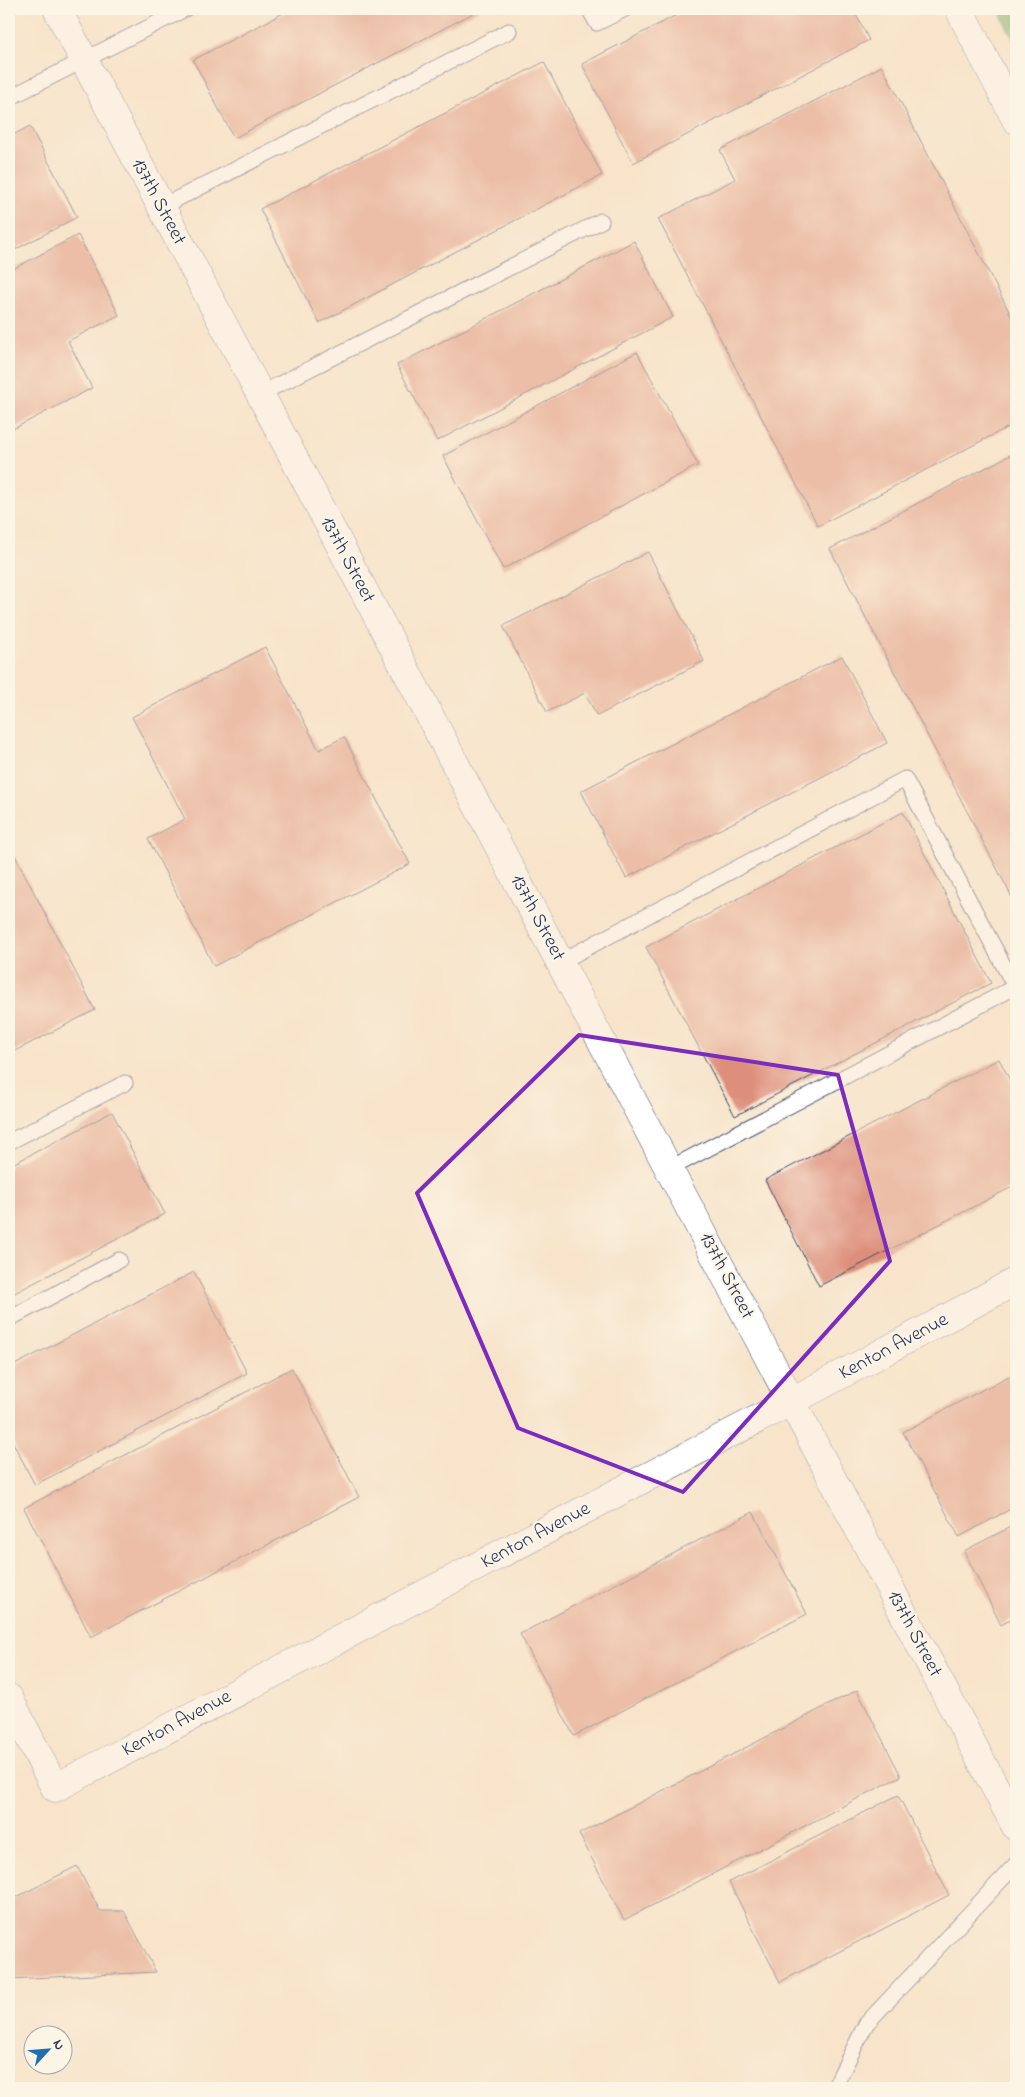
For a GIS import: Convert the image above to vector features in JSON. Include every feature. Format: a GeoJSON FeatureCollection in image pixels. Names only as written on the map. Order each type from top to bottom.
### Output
{"type":"FeatureCollection","features":[{"type":"Feature","properties":{"kind":"street","name":"137th Street"},"geometry":{"type":"LineString","coordinates":[[57,9],[1016,1827]]}},
{"type":"Feature","properties":{"kind":"street"},"geometry":{"type":"LineString","coordinates":[[959,9],[1016,120]]}},
{"type":"Feature","properties":{"kind":"street","name":"Kenton Avenue"},"geometry":{"type":"LineString","coordinates":[[9,1698],[55,1788],[792,1402],[1016,1281]]}},
{"type":"Feature","properties":{"kind":"lane"},"geometry":{"type":"LineString","coordinates":[[9,98],[186,9]]}},
{"type":"Feature","properties":{"kind":"lane"},"geometry":{"type":"LineString","coordinates":[[589,9],[597,23],[625,9]]}},
{"type":"Feature","properties":{"kind":"lane"},"geometry":{"type":"LineString","coordinates":[[160,206],[509,31]]}},
{"type":"Feature","properties":{"kind":"lane"},"geometry":{"type":"LineString","coordinates":[[260,394],[601,221]]}},
{"type":"Feature","properties":{"kind":"lane"},"geometry":{"type":"LineString","coordinates":[[560,962],[905,779],[1015,987],[669,1170]]}},
{"type":"Feature","properties":{"kind":"lane"},"geometry":{"type":"LineString","coordinates":[[9,1142],[125,1083]]}},
{"type":"Feature","properties":{"kind":"lane"},"geometry":{"type":"LineString","coordinates":[[9,1319],[119,1260]]}},
{"type":"Feature","properties":{"kind":"lane"},"geometry":{"type":"LineString","coordinates":[[834,2088],[866,2024],[1016,1864]]}},
{"type":"Feature","properties":{"kind":"highlighted area"},"geometry":{"type":"Polygon","coordinates":[[[579,1035],[838,1075],[890,1261],[683,1492],[518,1428],[417,1193],[579,1035]]]}},
{"type":"Feature","properties":{"kind":"green space"},"geometry":{"type":"Polygon","coordinates":[[[998,9],[1016,9],[1016,45],[998,9]]]}},
{"type":"Feature","properties":{"kind":"building"},"geometry":{"type":"Polygon","coordinates":[[[291,9],[481,9],[234,138],[193,60],[291,9]]]}},
{"type":"Feature","properties":{"kind":"building"},"geometry":{"type":"Polygon","coordinates":[[[688,9],[853,9],[869,40],[633,163],[582,64],[688,9]]]}},
{"type":"Feature","properties":{"kind":"building"},"geometry":{"type":"Polygon","coordinates":[[[544,62],[602,175],[319,323],[260,209],[544,62]]]}},
{"type":"Feature","properties":{"kind":"building"},"geometry":{"type":"Polygon","coordinates":[[[882,66],[1016,325],[1016,423],[818,526],[658,219],[735,179],[720,150],[882,66]]]}},
{"type":"Feature","properties":{"kind":"building"},"geometry":{"type":"Polygon","coordinates":[[[30,126],[77,217],[9,253],[9,137],[30,126]]]}},
{"type":"Feature","properties":{"kind":"building"},"geometry":{"type":"Polygon","coordinates":[[[78,235],[119,315],[68,341],[92,388],[9,431],[9,271],[78,235]]]}},
{"type":"Feature","properties":{"kind":"building"},"geometry":{"type":"Polygon","coordinates":[[[634,241],[673,317],[437,441],[397,365],[634,241]]]}},
{"type":"Feature","properties":{"kind":"building"},"geometry":{"type":"Polygon","coordinates":[[[637,352],[698,465],[503,569],[443,456],[637,352]]]}},
{"type":"Feature","properties":{"kind":"building"},"geometry":{"type":"Polygon","coordinates":[[[1016,452],[1016,905],[830,549],[1016,452]]]}},
{"type":"Feature","properties":{"kind":"building"},"geometry":{"type":"Polygon","coordinates":[[[648,552],[704,661],[597,716],[585,693],[547,712],[503,626],[648,552]]]}},
{"type":"Feature","properties":{"kind":"building"},"geometry":{"type":"Polygon","coordinates":[[[265,647],[319,750],[344,737],[410,864],[214,966],[148,839],[185,819],[132,717],[265,647]]]}},
{"type":"Feature","properties":{"kind":"building"},"geometry":{"type":"Polygon","coordinates":[[[842,656],[887,743],[626,878],[581,791],[842,656]]]}},
{"type":"Feature","properties":{"kind":"building"},"geometry":{"type":"Polygon","coordinates":[[[903,812],[991,983],[735,1116],[646,947],[903,812]]]}},
{"type":"Feature","properties":{"kind":"building"},"geometry":{"type":"Polygon","coordinates":[[[9,844],[95,1010],[9,1054],[9,844]]]}},
{"type":"Feature","properties":{"kind":"building"},"geometry":{"type":"Polygon","coordinates":[[[999,1059],[1016,1092],[1016,1185],[819,1286],[765,1180],[999,1059]]]}},
{"type":"Feature","properties":{"kind":"building"},"geometry":{"type":"Polygon","coordinates":[[[112,1112],[165,1214],[9,1296],[9,1166],[112,1112]]]}},
{"type":"Feature","properties":{"kind":"building"},"geometry":{"type":"Polygon","coordinates":[[[194,1272],[247,1373],[35,1485],[9,1435],[9,1368],[194,1272]]]}},
{"type":"Feature","properties":{"kind":"building"},"geometry":{"type":"Polygon","coordinates":[[[292,1368],[359,1497],[91,1637],[24,1508],[292,1368]]]}},
{"type":"Feature","properties":{"kind":"building"},"geometry":{"type":"Polygon","coordinates":[[[1016,1372],[1016,1506],[959,1537],[903,1432],[1016,1372]]]}},
{"type":"Feature","properties":{"kind":"building"},"geometry":{"type":"Polygon","coordinates":[[[753,1512],[807,1614],[574,1736],[520,1634],[753,1512]]]}},
{"type":"Feature","properties":{"kind":"building"},"geometry":{"type":"Polygon","coordinates":[[[1016,1524],[1016,1617],[1001,1625],[964,1551],[1016,1524]]]}},
{"type":"Feature","properties":{"kind":"building"},"geometry":{"type":"Polygon","coordinates":[[[857,1690],[901,1776],[624,1920],[579,1834],[857,1690]]]}},
{"type":"Feature","properties":{"kind":"building"},"geometry":{"type":"Polygon","coordinates":[[[898,1795],[949,1895],[780,1982],[729,1882],[898,1795]]]}},
{"type":"Feature","properties":{"kind":"building"},"geometry":{"type":"Polygon","coordinates":[[[77,1866],[100,1911],[124,1911],[156,1972],[9,1979],[9,1901],[77,1866]]]}}]}
